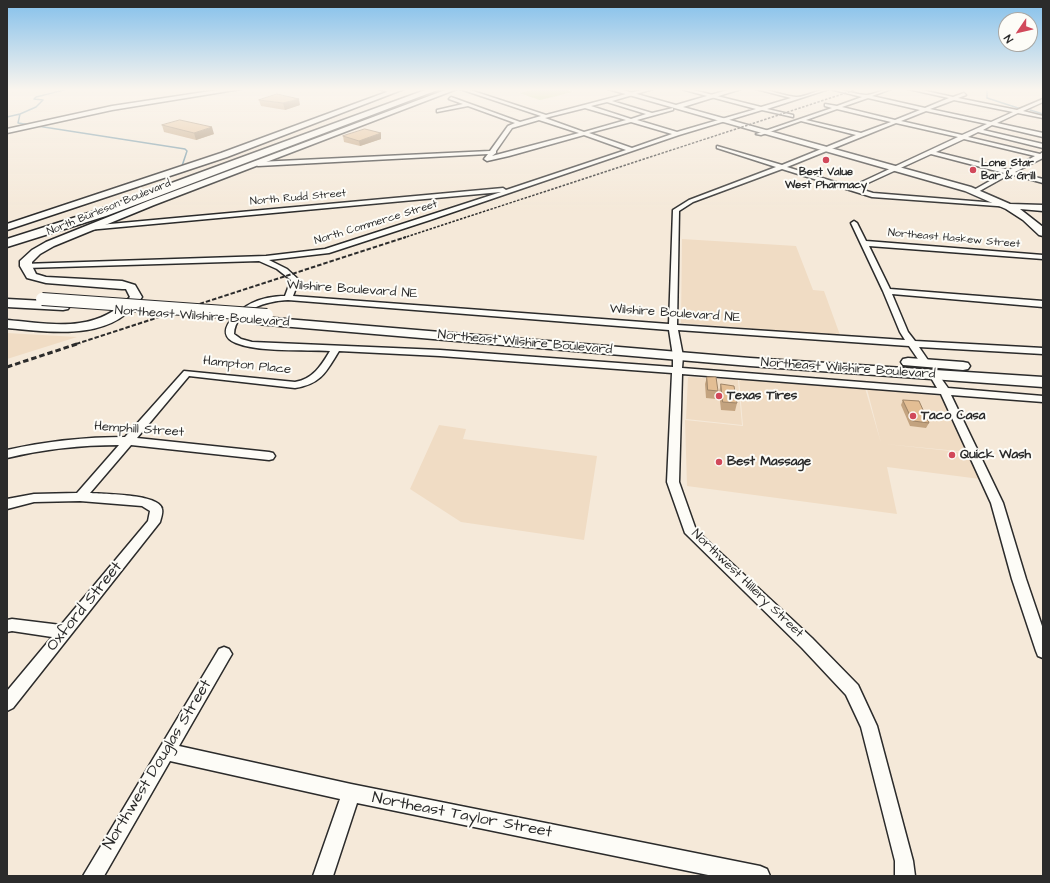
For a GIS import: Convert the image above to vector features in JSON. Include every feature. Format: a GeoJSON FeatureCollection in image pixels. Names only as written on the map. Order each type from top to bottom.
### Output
{"type":"FeatureCollection","features":[{"type":"Feature","properties":{"kind":"highway"},"geometry":{"type":"LineString","coordinates":[[7,237],[112,204],[311,130]]}},
{"type":"Feature","properties":{"kind":"highway"},"geometry":{"type":"LineString","coordinates":[[7,243],[102,213],[326,130]]}},
{"type":"Feature","properties":{"kind":"highway"},"geometry":{"type":"LineString","coordinates":[[281,147],[334,130]]}},
{"type":"Feature","properties":{"kind":"highway"},"geometry":{"type":"LineString","coordinates":[[7,237],[101,205],[224,155]]}},
{"type":"Feature","properties":{"kind":"highway"},"geometry":{"type":"LineString","coordinates":[[7,252],[183,186],[201,177]]}},
{"type":"Feature","properties":{"kind":"main road","name":"North Burleson Boulevard"},"geometry":{"type":"LineString","coordinates":[[7,226],[224,155],[291,130]]}},
{"type":"Feature","properties":{"kind":"main road","name":"North Burleson Boulevard"},"geometry":{"type":"LineString","coordinates":[[26,266],[26,261],[36,252],[50,244],[88,228],[350,130]]}},
{"type":"Feature","properties":{"kind":"main road"},"geometry":{"type":"LineString","coordinates":[[750,130],[762,133]]}},
{"type":"Feature","properties":{"kind":"main road"},"geometry":{"type":"LineString","coordinates":[[752,130],[968,189],[972,192],[1009,206],[1022,214],[1043,233]]}},
{"type":"Feature","properties":{"kind":"main road"},"geometry":{"type":"LineString","coordinates":[[1009,206],[1043,208]]}},
{"type":"Feature","properties":{"kind":"main road"},"geometry":{"type":"LineString","coordinates":[[7,324],[69,329],[96,326],[117,315],[132,303],[136,297],[131,287],[109,283],[46,280],[31,276],[26,266]]}},
{"type":"Feature","properties":{"kind":"main road","name":"Northeast Wilshire Boulevard"},"geometry":{"type":"LineString","coordinates":[[7,296],[265,318],[677,358],[1043,382]]}},
{"type":"Feature","properties":{"kind":"main road","name":"Northeast Wilshire Boulevard"},"geometry":{"type":"LineString","coordinates":[[7,303],[265,318]]}},
{"type":"Feature","properties":{"kind":"main road","name":"Northeast Wilshire Boulevard"},"geometry":{"type":"LineString","coordinates":[[677,358],[925,363],[1043,371]]}},
{"type":"Feature","properties":{"kind":"street"},"geometry":{"type":"LineString","coordinates":[[507,130],[494,152],[487,159],[593,130]]}},
{"type":"Feature","properties":{"kind":"street"},"geometry":{"type":"LineString","coordinates":[[576,130],[633,150]]}},
{"type":"Feature","properties":{"kind":"street"},"geometry":{"type":"LineString","coordinates":[[664,130],[677,134]]}},
{"type":"Feature","properties":{"kind":"street","name":"North Commerce Street"},"geometry":{"type":"LineString","coordinates":[[26,266],[254,258],[298,255],[326,251],[428,219],[690,130]]}},
{"type":"Feature","properties":{"kind":"street"},"geometry":{"type":"LineString","coordinates":[[762,133],[771,130]]}},
{"type":"Feature","properties":{"kind":"street"},"geometry":{"type":"LineString","coordinates":[[842,130],[861,135]]}},
{"type":"Feature","properties":{"kind":"street"},"geometry":{"type":"LineString","coordinates":[[781,167],[872,130]]}},
{"type":"Feature","properties":{"kind":"street"},"geometry":{"type":"LineString","coordinates":[[934,130],[1042,155]]}},
{"type":"Feature","properties":{"kind":"street"},"geometry":{"type":"LineString","coordinates":[[851,188],[894,170],[977,130]]}},
{"type":"Feature","properties":{"kind":"street"},"geometry":{"type":"LineString","coordinates":[[978,130],[1043,146]]}},
{"type":"Feature","properties":{"kind":"street"},"geometry":{"type":"LineString","coordinates":[[1021,130],[1043,135]]}},
{"type":"Feature","properties":{"kind":"street"},"geometry":{"type":"LineString","coordinates":[[719,148],[880,196],[1009,206]]}},
{"type":"Feature","properties":{"kind":"street"},"geometry":{"type":"LineString","coordinates":[[258,164],[494,152]]}},
{"type":"Feature","properties":{"kind":"street"},"geometry":{"type":"LineString","coordinates":[[930,152],[1043,181]]}},
{"type":"Feature","properties":{"kind":"street"},"geometry":{"type":"LineString","coordinates":[[972,192],[1042,155]]}},
{"type":"Feature","properties":{"kind":"street","name":"Northwest Hillery Street"},"geometry":{"type":"LineString","coordinates":[[781,167],[691,201],[676,210],[673,328],[677,358],[673,482],[691,534],[807,643],[852,690],[869,726],[904,862],[905,876]]}},
{"type":"Feature","properties":{"kind":"street","name":"North Rudd Street"},"geometry":{"type":"LineString","coordinates":[[88,228],[487,190],[509,191]]}},
{"type":"Feature","properties":{"kind":"street"},"geometry":{"type":"LineString","coordinates":[[854,223],[887,292],[904,332],[925,363]]}},
{"type":"Feature","properties":{"kind":"street","name":"Northeast Haskew Street"},"geometry":{"type":"LineString","coordinates":[[863,242],[1043,257]]}},
{"type":"Feature","properties":{"kind":"street"},"geometry":{"type":"LineString","coordinates":[[254,258],[276,266],[289,273],[295,280],[296,283],[288,298]]}},
{"type":"Feature","properties":{"kind":"street"},"geometry":{"type":"LineString","coordinates":[[887,292],[1043,304]]}},
{"type":"Feature","properties":{"kind":"street","name":"Wilshire Boulevard NE"},"geometry":{"type":"LineString","coordinates":[[1043,351],[673,328],[288,298],[262,301],[253,305],[240,315],[231,326],[230,335],[238,342],[252,345],[336,349],[677,358],[945,392],[1043,399]]}},
{"type":"Feature","properties":{"kind":"street","name":"Hampton Place"},"geometry":{"type":"LineString","coordinates":[[129,441],[187,373],[295,385],[306,384],[318,377],[336,349]]}},
{"type":"Feature","properties":{"kind":"street"},"geometry":{"type":"LineString","coordinates":[[935,376],[945,392],[997,503],[1019,579],[1043,651]]}},
{"type":"Feature","properties":{"kind":"street","name":"Hemphill Street"},"geometry":{"type":"LineString","coordinates":[[7,454],[42,446],[90,441],[129,441],[269,456]]}},
{"type":"Feature","properties":{"kind":"street"},"geometry":{"type":"LineString","coordinates":[[7,504],[34,498],[80,497],[129,441]]}},
{"type":"Feature","properties":{"kind":"street","name":"Oxford Street"},"geometry":{"type":"LineString","coordinates":[[7,703],[154,522],[156,509],[145,502],[80,497]]}},
{"type":"Feature","properties":{"kind":"street"},"geometry":{"type":"LineString","coordinates":[[7,626],[12,625],[64,632]]}},
{"type":"Feature","properties":{"kind":"street","name":"Northwest Douglas Street"},"geometry":{"type":"LineString","coordinates":[[93,876],[224,654]]}},
{"type":"Feature","properties":{"kind":"street","name":"Northeast Taylor Street"},"geometry":{"type":"LineString","coordinates":[[166,752],[351,793],[760,876]]}},
{"type":"Feature","properties":{"kind":"street"},"geometry":{"type":"LineString","coordinates":[[323,876],[351,793]]}},
{"type":"Feature","properties":{"kind":"shaded area"},"geometry":{"type":"Polygon","coordinates":[[[682,239],[796,246],[813,290],[824,291],[840,335],[681,323],[682,239]]]}},
{"type":"Feature","properties":{"kind":"shaded area"},"geometry":{"type":"Polygon","coordinates":[[[7,333],[77,337],[7,359],[7,333]]]}},
{"type":"Feature","properties":{"kind":"shaded area"},"geometry":{"type":"Polygon","coordinates":[[[688,377],[738,380],[742,425],[686,419],[688,377]]]}},
{"type":"Feature","properties":{"kind":"shaded area"},"geometry":{"type":"Polygon","coordinates":[[[739,379],[865,388],[881,443],[867,389],[942,396],[968,452],[885,444],[969,453],[980,479],[887,467],[897,514],[687,486],[685,420],[743,426],[739,379]]]}},
{"type":"Feature","properties":{"kind":"shaded area"},"geometry":{"type":"Polygon","coordinates":[[[439,425],[466,429],[463,439],[597,456],[584,540],[461,522],[410,489],[439,425]]]}},
{"type":"Feature","properties":{"kind":"building"},"geometry":{"type":"Polygon","coordinates":[[[183,130],[202,130],[194,133],[183,130]]]}},
{"type":"Feature","properties":{"kind":"building"},"geometry":{"type":"Polygon","coordinates":[[[361,130],[370,130],[381,133],[359,141],[343,136],[361,130]]]}},
{"type":"Feature","properties":{"kind":"building"},"geometry":{"type":"Polygon","coordinates":[[[707,377],[716,377],[718,391],[708,390],[707,377]]]}},
{"type":"Feature","properties":{"kind":"building"},"geometry":{"type":"Polygon","coordinates":[[[721,384],[734,386],[737,403],[723,402],[721,384]]]}},
{"type":"Feature","properties":{"kind":"building"},"geometry":{"type":"Polygon","coordinates":[[[903,400],[919,401],[929,423],[913,421],[903,400]]]}},
{"type":"Feature","properties":{"kind":"waterway"},"geometry":{"type":"LineString","coordinates":[[64,130],[185,149],[187,151],[182,166]]}},
{"type":"Feature","properties":{"kind":"railway"},"geometry":{"type":"LineString","coordinates":[[403,238],[732,130]]}},
{"type":"Feature","properties":{"kind":"railway"},"geometry":{"type":"LineString","coordinates":[[76,344],[406,237]]}},
{"type":"Feature","properties":{"kind":"railway"},"geometry":{"type":"LineString","coordinates":[[7,367],[80,343]]}},
{"type":"Feature","properties":{"kind":"place","name":"Best Value West Pharmacy"},"geometry":{"type":"Point","coordinates":[826,160]}},
{"type":"Feature","properties":{"kind":"place","name":"Lone Star Bar & Grill"},"geometry":{"type":"Point","coordinates":[973,170]}},
{"type":"Feature","properties":{"kind":"place","name":"Texas Tires"},"geometry":{"type":"Point","coordinates":[719,396]}},
{"type":"Feature","properties":{"kind":"place","name":"Taco Casa"},"geometry":{"type":"Point","coordinates":[913,416]}},
{"type":"Feature","properties":{"kind":"place","name":"Quick Wash"},"geometry":{"type":"Point","coordinates":[952,455]}},
{"type":"Feature","properties":{"kind":"place","name":"Best Massage"},"geometry":{"type":"Point","coordinates":[719,462]}}]}
